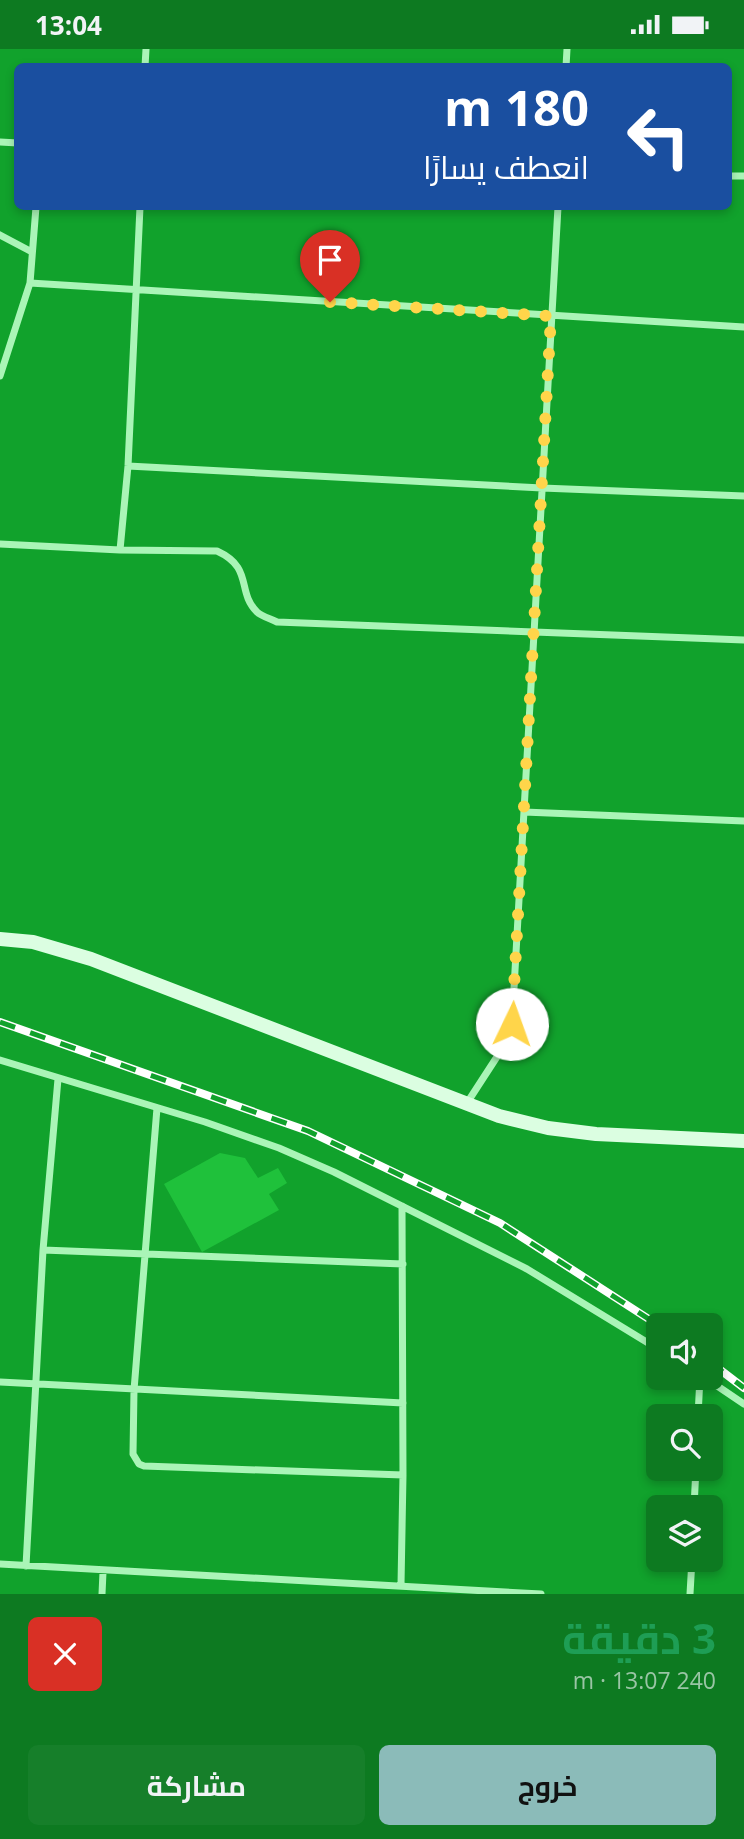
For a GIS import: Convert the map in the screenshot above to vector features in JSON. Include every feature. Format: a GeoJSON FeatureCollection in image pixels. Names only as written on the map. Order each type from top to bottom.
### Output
{"type":"FeatureCollection","features":[{"type":"Feature","properties":{"kind":"main road"},"geometry":{"type":"LineString","coordinates":[[0,939],[33,942],[91,959],[499,1116],[548,1128],[596,1134],[744,1141]]}},
{"type":"Feature","properties":{"kind":"street"},"geometry":{"type":"LineString","coordinates":[[0,376],[30,283],[36,210]]}},
{"type":"Feature","properties":{"kind":"street"},"geometry":{"type":"LineString","coordinates":[[120,550],[128,466],[140,210]]}},
{"type":"Feature","properties":{"kind":"street"},"geometry":{"type":"LineString","coordinates":[[467,1103],[504,1046],[512,1024],[558,210]]}},
{"type":"Feature","properties":{"kind":"street"},"geometry":{"type":"LineString","coordinates":[[0,235],[32,252]]}},
{"type":"Feature","properties":{"kind":"street"},"geometry":{"type":"LineString","coordinates":[[30,283],[744,327]]}},
{"type":"Feature","properties":{"kind":"street"},"geometry":{"type":"LineString","coordinates":[[128,466],[744,496]]}},
{"type":"Feature","properties":{"kind":"street"},"geometry":{"type":"LineString","coordinates":[[0,544],[120,550],[217,551],[230,557],[241,570],[249,598],[257,612],[277,622],[744,640]]}},
{"type":"Feature","properties":{"kind":"street"},"geometry":{"type":"LineString","coordinates":[[524,812],[744,821]]}},
{"type":"Feature","properties":{"kind":"street"},"geometry":{"type":"LineString","coordinates":[[0,1060],[157,1108],[279,1149],[334,1172],[527,1269],[646,1342]]}},
{"type":"Feature","properties":{"kind":"street"},"geometry":{"type":"LineString","coordinates":[[26,1566],[43,1250],[58,1079]]}},
{"type":"Feature","properties":{"kind":"street"},"geometry":{"type":"LineString","coordinates":[[157,1108],[134,1390],[132,1454],[139,1464],[403,1475]]}},
{"type":"Feature","properties":{"kind":"street"},"geometry":{"type":"LineString","coordinates":[[401,1585],[402,1206]]}},
{"type":"Feature","properties":{"kind":"street"},"geometry":{"type":"LineString","coordinates":[[43,1250],[403,1264]]}},
{"type":"Feature","properties":{"kind":"street"},"geometry":{"type":"LineString","coordinates":[[0,1382],[403,1403]]}},
{"type":"Feature","properties":{"kind":"street"},"geometry":{"type":"LineString","coordinates":[[723,1390],[744,1403]]}},
{"type":"Feature","properties":{"kind":"street"},"geometry":{"type":"LineString","coordinates":[[0,1564],[541,1594]]}},
{"type":"Feature","properties":{"kind":"street"},"geometry":{"type":"LineString","coordinates":[[102,1594],[103,1571]]}},
{"type":"Feature","properties":{"kind":"street"},"geometry":{"type":"LineString","coordinates":[[690,1594],[691,1572]]}},
{"type":"Feature","properties":{"kind":"building"},"geometry":{"type":"Polygon","coordinates":[[[220,1153],[245,1158],[258,1178],[278,1168],[287,1183],[269,1194],[279,1210],[202,1252],[164,1184],[220,1153]]]}},
{"type":"Feature","properties":{"kind":"railway"},"geometry":{"type":"LineString","coordinates":[[0,1022],[308,1131],[500,1223],[646,1317]]}},
{"type":"Feature","properties":{"kind":"railway"},"geometry":{"type":"LineString","coordinates":[[723,1372],[744,1388]]}},
{"type":"Feature","properties":{"kind":"route"},"geometry":{"type":"LineString","coordinates":[[330,302],[551,316],[512,1024]]}}]}
